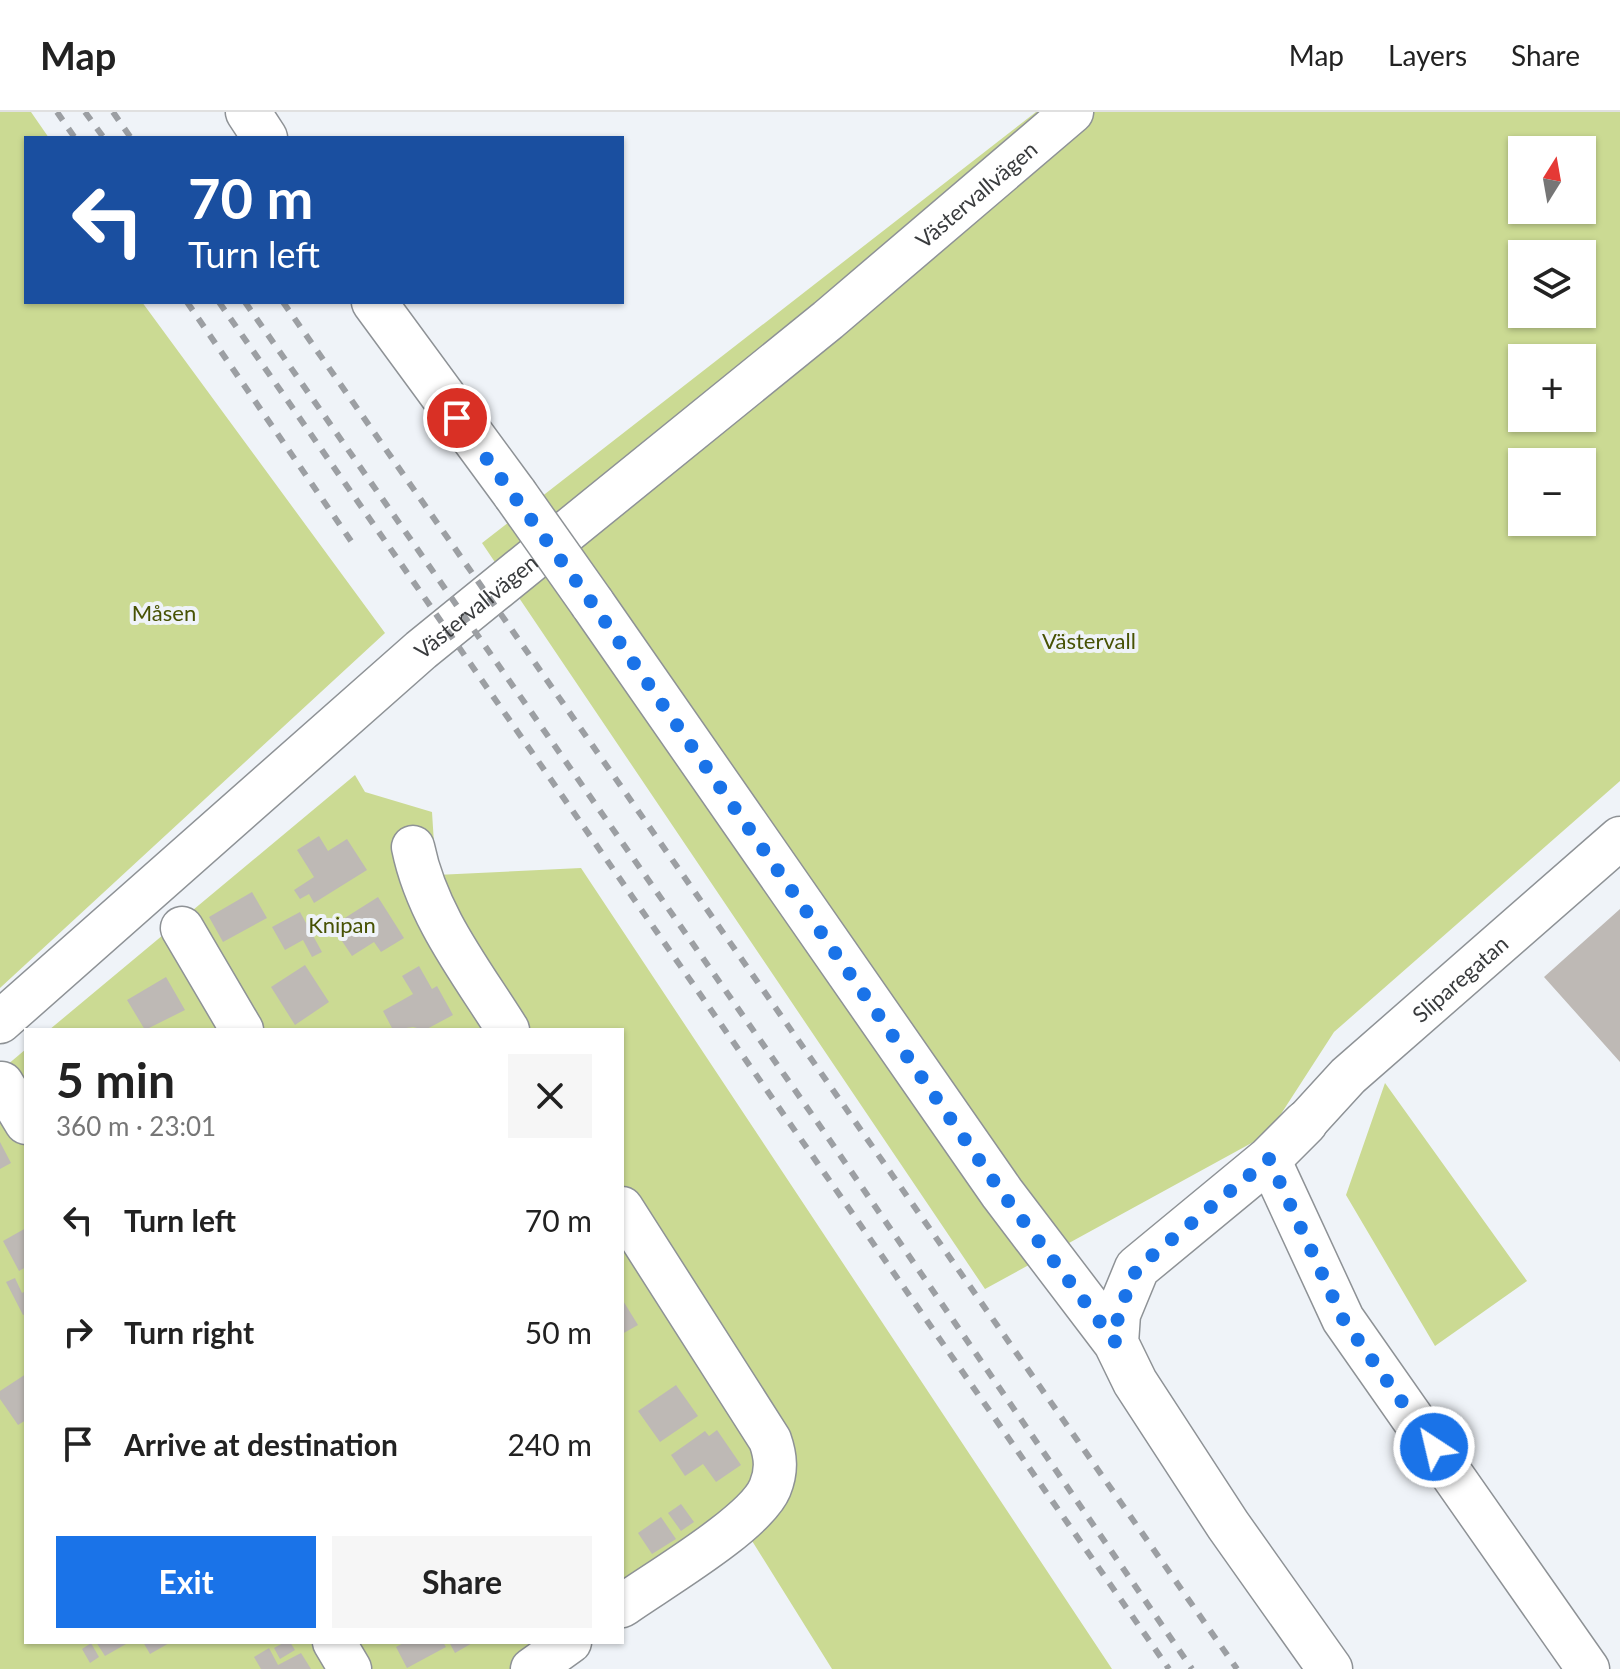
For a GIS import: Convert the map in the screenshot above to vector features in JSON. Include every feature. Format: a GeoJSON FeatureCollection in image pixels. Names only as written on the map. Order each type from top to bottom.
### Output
{"type":"FeatureCollection","features":[{"type":"Feature","properties":{"kind":"main road"},"geometry":{"type":"LineString","coordinates":[[248,112],[264,136]]}},
{"type":"Feature","properties":{"kind":"main road"},"geometry":{"type":"LineString","coordinates":[[375,304],[592,603],[1002,1193],[1116,1343],[1143,1395],[1330,1669]]}},
{"type":"Feature","properties":{"kind":"main road"},"geometry":{"type":"LineString","coordinates":[[1116,1343],[1118,1314],[1137,1268],[1269,1159],[1305,1123]]}},
{"type":"Feature","properties":{"kind":"street","name":"Västervallvägen"},"geometry":{"type":"LineString","coordinates":[[0,1022],[433,640],[828,320],[1072,112]]}},
{"type":"Feature","properties":{"kind":"street","name":"Sliparegatan"},"geometry":{"type":"LineString","coordinates":[[1305,1123],[1348,1076],[1620,838]]}},
{"type":"Feature","properties":{"kind":"street"},"geometry":{"type":"LineString","coordinates":[[413,847],[420,882],[437,918],[507,1028]]}},
{"type":"Feature","properties":{"kind":"street"},"geometry":{"type":"LineString","coordinates":[[182,928],[241,1028]]}},
{"type":"Feature","properties":{"kind":"street"},"geometry":{"type":"LineString","coordinates":[[2,1083],[24,1120]]}},
{"type":"Feature","properties":{"kind":"street"},"geometry":{"type":"LineString","coordinates":[[1269,1159],[1343,1319],[1588,1669]]}},
{"type":"Feature","properties":{"kind":"street"},"geometry":{"type":"LineString","coordinates":[[624,1211],[770,1440],[775,1456],[770,1490],[753,1512],[624,1605]]}},
{"type":"Feature","properties":{"kind":"street"},"geometry":{"type":"LineString","coordinates":[[335,1644],[350,1669]]}},
{"type":"Feature","properties":{"kind":"street"},"geometry":{"type":"LineString","coordinates":[[532,1669],[567,1644]]}},
{"type":"Feature","properties":{"kind":"green space","name":"Måsen"},"geometry":{"type":"Polygon","coordinates":[[[0,112],[31,112],[48,136],[24,136],[24,304],[143,304],[385,633],[0,988],[0,112]]]}},
{"type":"Feature","properties":{"kind":"green space","name":"Västervall"},"geometry":{"type":"Polygon","coordinates":[[[1036,112],[1620,112],[1620,781],[1334,1032],[1268,1134],[985,1289],[482,543],[1036,112]]]}},
{"type":"Feature","properties":{"kind":"green space","name":"Knipan"},"geometry":{"type":"Polygon","coordinates":[[[355,775],[365,792],[432,812],[436,875],[581,868],[1112,1669],[832,1669],[734,1512],[624,1593],[624,1028],[51,1028],[355,775]]]}},
{"type":"Feature","properties":{"kind":"green space"},"geometry":{"type":"Polygon","coordinates":[[[24,1051],[24,1644],[553,1644],[520,1669],[0,1669],[0,1071],[24,1051]]]}},
{"type":"Feature","properties":{"kind":"green space"},"geometry":{"type":"Polygon","coordinates":[[[1385,1083],[1527,1281],[1435,1346],[1346,1195],[1385,1083]]]}},
{"type":"Feature","properties":{"kind":"building"},"geometry":{"type":"Polygon","coordinates":[[[319,836],[328,851],[347,839],[367,870],[314,903],[309,894],[300,899],[294,890],[314,877],[297,850],[319,836]]]}},
{"type":"Feature","properties":{"kind":"building"},"geometry":{"type":"Polygon","coordinates":[[[252,892],[267,918],[223,942],[209,917],[252,892]]]}},
{"type":"Feature","properties":{"kind":"building"},"geometry":{"type":"Polygon","coordinates":[[[378,897],[404,938],[381,952],[374,942],[352,956],[332,926],[378,897]]]}},
{"type":"Feature","properties":{"kind":"building"},"geometry":{"type":"Polygon","coordinates":[[[1620,909],[1620,1062],[1544,977],[1620,909]]]}},
{"type":"Feature","properties":{"kind":"building"},"geometry":{"type":"Polygon","coordinates":[[[300,912],[322,952],[312,957],[303,940],[285,950],[272,927],[300,912]]]}},
{"type":"Feature","properties":{"kind":"building"},"geometry":{"type":"Polygon","coordinates":[[[305,965],[329,1002],[295,1025],[271,987],[305,965]]]}},
{"type":"Feature","properties":{"kind":"building"},"geometry":{"type":"Polygon","coordinates":[[[419,966],[432,989],[437,986],[453,1015],[429,1028],[392,1028],[383,1011],[413,994],[402,976],[419,966]]]}},
{"type":"Feature","properties":{"kind":"building"},"geometry":{"type":"Polygon","coordinates":[[[166,977],[185,1010],[144,1028],[127,1000],[166,977]]]}},
{"type":"Feature","properties":{"kind":"building"},"geometry":{"type":"Polygon","coordinates":[[[0,1142],[11,1163],[0,1169],[0,1142]]]}},
{"type":"Feature","properties":{"kind":"building"},"geometry":{"type":"Polygon","coordinates":[[[24,1229],[24,1268],[19,1271],[3,1241],[24,1229]]]}},
{"type":"Feature","properties":{"kind":"building"},"geometry":{"type":"Polygon","coordinates":[[[15,1278],[24,1292],[24,1315],[23,1315],[6,1282],[15,1278]]]}},
{"type":"Feature","properties":{"kind":"building"},"geometry":{"type":"Polygon","coordinates":[[[624,1302],[638,1325],[624,1333],[624,1302]]]}},
{"type":"Feature","properties":{"kind":"building"},"geometry":{"type":"Polygon","coordinates":[[[24,1375],[24,1421],[18,1425],[0,1399],[0,1391],[24,1375]]]}},
{"type":"Feature","properties":{"kind":"building"},"geometry":{"type":"Polygon","coordinates":[[[676,1385],[698,1416],[660,1442],[638,1411],[676,1385]]]}},
{"type":"Feature","properties":{"kind":"building"},"geometry":{"type":"Polygon","coordinates":[[[717,1430],[741,1465],[716,1482],[703,1464],[685,1476],[671,1455],[705,1431],[709,1436],[717,1430]]]}},
{"type":"Feature","properties":{"kind":"building"},"geometry":{"type":"Polygon","coordinates":[[[681,1504],[694,1522],[681,1531],[668,1513],[681,1504]]]}},
{"type":"Feature","properties":{"kind":"building"},"geometry":{"type":"Polygon","coordinates":[[[661,1517],[676,1539],[652,1554],[638,1533],[661,1517]]]}},
{"type":"Feature","properties":{"kind":"building"},"geometry":{"type":"Polygon","coordinates":[[[92,1644],[99,1657],[90,1663],[82,1649],[92,1644]]]}},
{"type":"Feature","properties":{"kind":"building"},"geometry":{"type":"Polygon","coordinates":[[[97,1644],[126,1644],[105,1656],[97,1644]]]}},
{"type":"Feature","properties":{"kind":"building"},"geometry":{"type":"Polygon","coordinates":[[[144,1644],[168,1644],[150,1654],[144,1644]]]}},
{"type":"Feature","properties":{"kind":"building"},"geometry":{"type":"Polygon","coordinates":[[[291,1644],[295,1650],[280,1659],[274,1648],[291,1644]]]}},
{"type":"Feature","properties":{"kind":"building"},"geometry":{"type":"Polygon","coordinates":[[[401,1644],[444,1644],[446,1647],[407,1668],[396,1647],[401,1644]]]}},
{"type":"Feature","properties":{"kind":"building"},"geometry":{"type":"Polygon","coordinates":[[[450,1644],[471,1644],[455,1653],[450,1644]]]}},
{"type":"Feature","properties":{"kind":"building"},"geometry":{"type":"Polygon","coordinates":[[[269,1648],[278,1665],[301,1653],[311,1669],[261,1669],[254,1657],[269,1648]]]}},
{"type":"Feature","properties":{"kind":"railway"},"geometry":{"type":"LineString","coordinates":[[57,112],[74,136]]}},
{"type":"Feature","properties":{"kind":"railway"},"geometry":{"type":"LineString","coordinates":[[85,112],[103,136]]}},
{"type":"Feature","properties":{"kind":"railway"},"geometry":{"type":"LineString","coordinates":[[113,112],[130,136]]}},
{"type":"Feature","properties":{"kind":"railway"},"geometry":{"type":"LineString","coordinates":[[188,304],[351,541]]}},
{"type":"Feature","properties":{"kind":"railway"},"geometry":{"type":"LineString","coordinates":[[220,304],[1169,1669]]}},
{"type":"Feature","properties":{"kind":"railway"},"geometry":{"type":"LineString","coordinates":[[246,304],[820,1126],[1192,1669]]}},
{"type":"Feature","properties":{"kind":"railway"},"geometry":{"type":"LineString","coordinates":[[284,304],[1237,1669]]}},
{"type":"Feature","properties":{"kind":"route"},"geometry":{"type":"LineString","coordinates":[[457,418],[592,603],[1002,1193],[1116,1343],[1118,1314],[1125,1290],[1137,1268],[1269,1159],[1343,1319],[1434,1447]]}}]}
